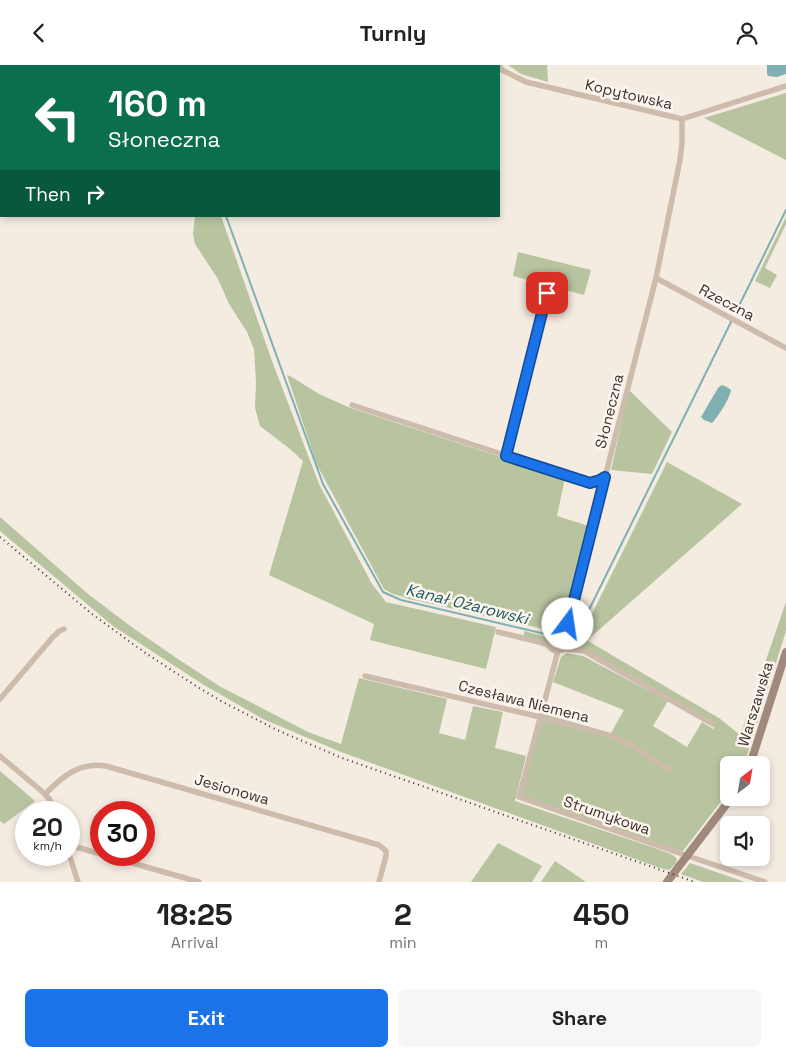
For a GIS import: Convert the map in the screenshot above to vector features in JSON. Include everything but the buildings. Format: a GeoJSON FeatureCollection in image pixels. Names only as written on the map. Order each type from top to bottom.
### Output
{"type":"FeatureCollection","features":[{"type":"Feature","properties":{"kind":"main road","name":"Warszawska"},"geometry":{"type":"LineString","coordinates":[[753,756],[786,652]]}},
{"type":"Feature","properties":{"kind":"main road"},"geometry":{"type":"LineString","coordinates":[[667,882],[725,806]]}},
{"type":"Feature","properties":{"kind":"street","name":"Kopytowska"},"geometry":{"type":"LineString","coordinates":[[500,67],[502,70],[526,82],[682,119],[786,86]]}},
{"type":"Feature","properties":{"kind":"street","name":"Słoneczna"},"geometry":{"type":"LineString","coordinates":[[568,624],[656,278],[680,159],[682,119]]}},
{"type":"Feature","properties":{"kind":"street","name":"Rzeczna"},"geometry":{"type":"LineString","coordinates":[[656,278],[786,347]]}},
{"type":"Feature","properties":{"kind":"street"},"geometry":{"type":"LineString","coordinates":[[506,456],[547,293]]}},
{"type":"Feature","properties":{"kind":"street"},"geometry":{"type":"LineString","coordinates":[[352,405],[590,483],[605,477]]}},
{"type":"Feature","properties":{"kind":"street"},"geometry":{"type":"LineString","coordinates":[[0,699],[52,637],[64,629]]}},
{"type":"Feature","properties":{"kind":"street"},"geometry":{"type":"LineString","coordinates":[[498,632],[539,641],[553,650],[584,651],[713,724]]}},
{"type":"Feature","properties":{"kind":"street"},"geometry":{"type":"LineString","coordinates":[[540,717],[558,651]]}},
{"type":"Feature","properties":{"kind":"street","name":"Czesława Niemena"},"geometry":{"type":"LineString","coordinates":[[365,676],[540,717],[611,736],[630,745],[669,769]]}},
{"type":"Feature","properties":{"kind":"street","name":"Strumykowa"},"geometry":{"type":"LineString","coordinates":[[540,717],[519,797],[765,882]]}},
{"type":"Feature","properties":{"kind":"street"},"geometry":{"type":"LineString","coordinates":[[0,756],[51,801]]}},
{"type":"Feature","properties":{"kind":"street","name":"Jesionowa"},"geometry":{"type":"LineString","coordinates":[[45,794],[56,783],[78,768],[97,764],[106,766],[379,845],[386,851],[379,882]]}},
{"type":"Feature","properties":{"kind":"street"},"geometry":{"type":"LineString","coordinates":[[73,866],[78,882]]}},
{"type":"Feature","properties":{"kind":"street"},"geometry":{"type":"LineString","coordinates":[[142,866],[199,882]]}},
{"type":"Feature","properties":{"kind":"green space"},"geometry":{"type":"Polygon","coordinates":[[[508,65],[547,65],[548,82],[521,74],[508,65]]]}},
{"type":"Feature","properties":{"kind":"green space"},"geometry":{"type":"Polygon","coordinates":[[[786,93],[786,160],[704,118],[786,93]]]}},
{"type":"Feature","properties":{"kind":"green space"},"geometry":{"type":"Polygon","coordinates":[[[195,217],[221,217],[272,361],[319,484],[372,584],[386,602],[496,627],[486,669],[370,640],[374,624],[269,575],[303,461],[260,426],[255,408],[254,349],[247,332],[229,304],[218,279],[195,244],[193,234],[195,217]]]}},
{"type":"Feature","properties":{"kind":"green space"},"geometry":{"type":"Polygon","coordinates":[[[786,217],[786,224],[765,268],[777,275],[770,288],[755,281],[786,217]]]}},
{"type":"Feature","properties":{"kind":"green space"},"geometry":{"type":"Polygon","coordinates":[[[518,252],[591,270],[584,295],[513,276],[518,252]]]}},
{"type":"Feature","properties":{"kind":"green space"},"geometry":{"type":"Polygon","coordinates":[[[287,375],[319,394],[348,407],[565,478],[557,516],[589,526],[562,633],[409,599],[384,589],[317,465],[287,375]]]}},
{"type":"Feature","properties":{"kind":"green space"},"geometry":{"type":"Polygon","coordinates":[[[629,390],[672,432],[652,474],[611,470],[629,390]]]}},
{"type":"Feature","properties":{"kind":"green space"},"geometry":{"type":"Polygon","coordinates":[[[667,462],[742,504],[588,641],[719,718],[740,735],[786,602],[786,631],[747,756],[720,756],[720,803],[683,851],[679,852],[523,796],[521,792],[544,714],[611,733],[624,710],[553,682],[561,657],[567,653],[583,656],[668,701],[653,726],[687,747],[702,722],[713,729],[715,725],[583,650],[560,649],[548,642],[524,636],[524,631],[570,639],[577,637],[586,626],[667,462]]]}},
{"type":"Feature","properties":{"kind":"green space"},"geometry":{"type":"Polygon","coordinates":[[[0,517],[88,594],[133,628],[221,687],[308,732],[341,744],[359,678],[447,699],[439,733],[465,740],[473,706],[503,712],[495,748],[526,756],[515,801],[655,848],[673,855],[677,859],[676,863],[669,870],[660,868],[341,752],[263,719],[204,685],[113,626],[0,531],[0,517]]]}},
{"type":"Feature","properties":{"kind":"green space"},"geometry":{"type":"Polygon","coordinates":[[[0,771],[35,801],[15,801],[15,816],[4,824],[0,821],[0,771]]]}},
{"type":"Feature","properties":{"kind":"green space"},"geometry":{"type":"Polygon","coordinates":[[[498,843],[542,866],[532,882],[471,882],[498,843]]]}},
{"type":"Feature","properties":{"kind":"green space"},"geometry":{"type":"Polygon","coordinates":[[[555,861],[586,882],[541,882],[555,861]]]}},
{"type":"Feature","properties":{"kind":"green space"},"geometry":{"type":"Polygon","coordinates":[[[690,863],[745,882],[703,882],[681,874],[690,863]]]}},
{"type":"Feature","properties":{"kind":"water"},"geometry":{"type":"Polygon","coordinates":[[[767,65],[786,65],[786,74],[777,77],[768,76],[767,65]]]}},
{"type":"Feature","properties":{"kind":"water"},"geometry":{"type":"Polygon","coordinates":[[[722,385],[731,390],[726,403],[712,423],[704,420],[701,417],[718,388],[722,385]]]}},
{"type":"Feature","properties":{"kind":"waterway","name":"Kanał Ożarowski"},"geometry":{"type":"LineString","coordinates":[[735,314],[786,210]]}},
{"type":"Feature","properties":{"kind":"waterway","name":"Kanał Ożarowski"},"geometry":{"type":"LineString","coordinates":[[226,217],[323,484],[383,592],[401,600],[562,638],[572,636],[580,628],[731,322]]}},
{"type":"Feature","properties":{"kind":"railway"},"geometry":{"type":"LineString","coordinates":[[0,537],[92,614],[144,652],[221,701],[277,730],[342,758],[695,882]]}},
{"type":"Feature","properties":{"kind":"route"},"geometry":{"type":"LineString","coordinates":[[547,293],[506,456],[590,483],[605,477],[568,624]]}}]}
